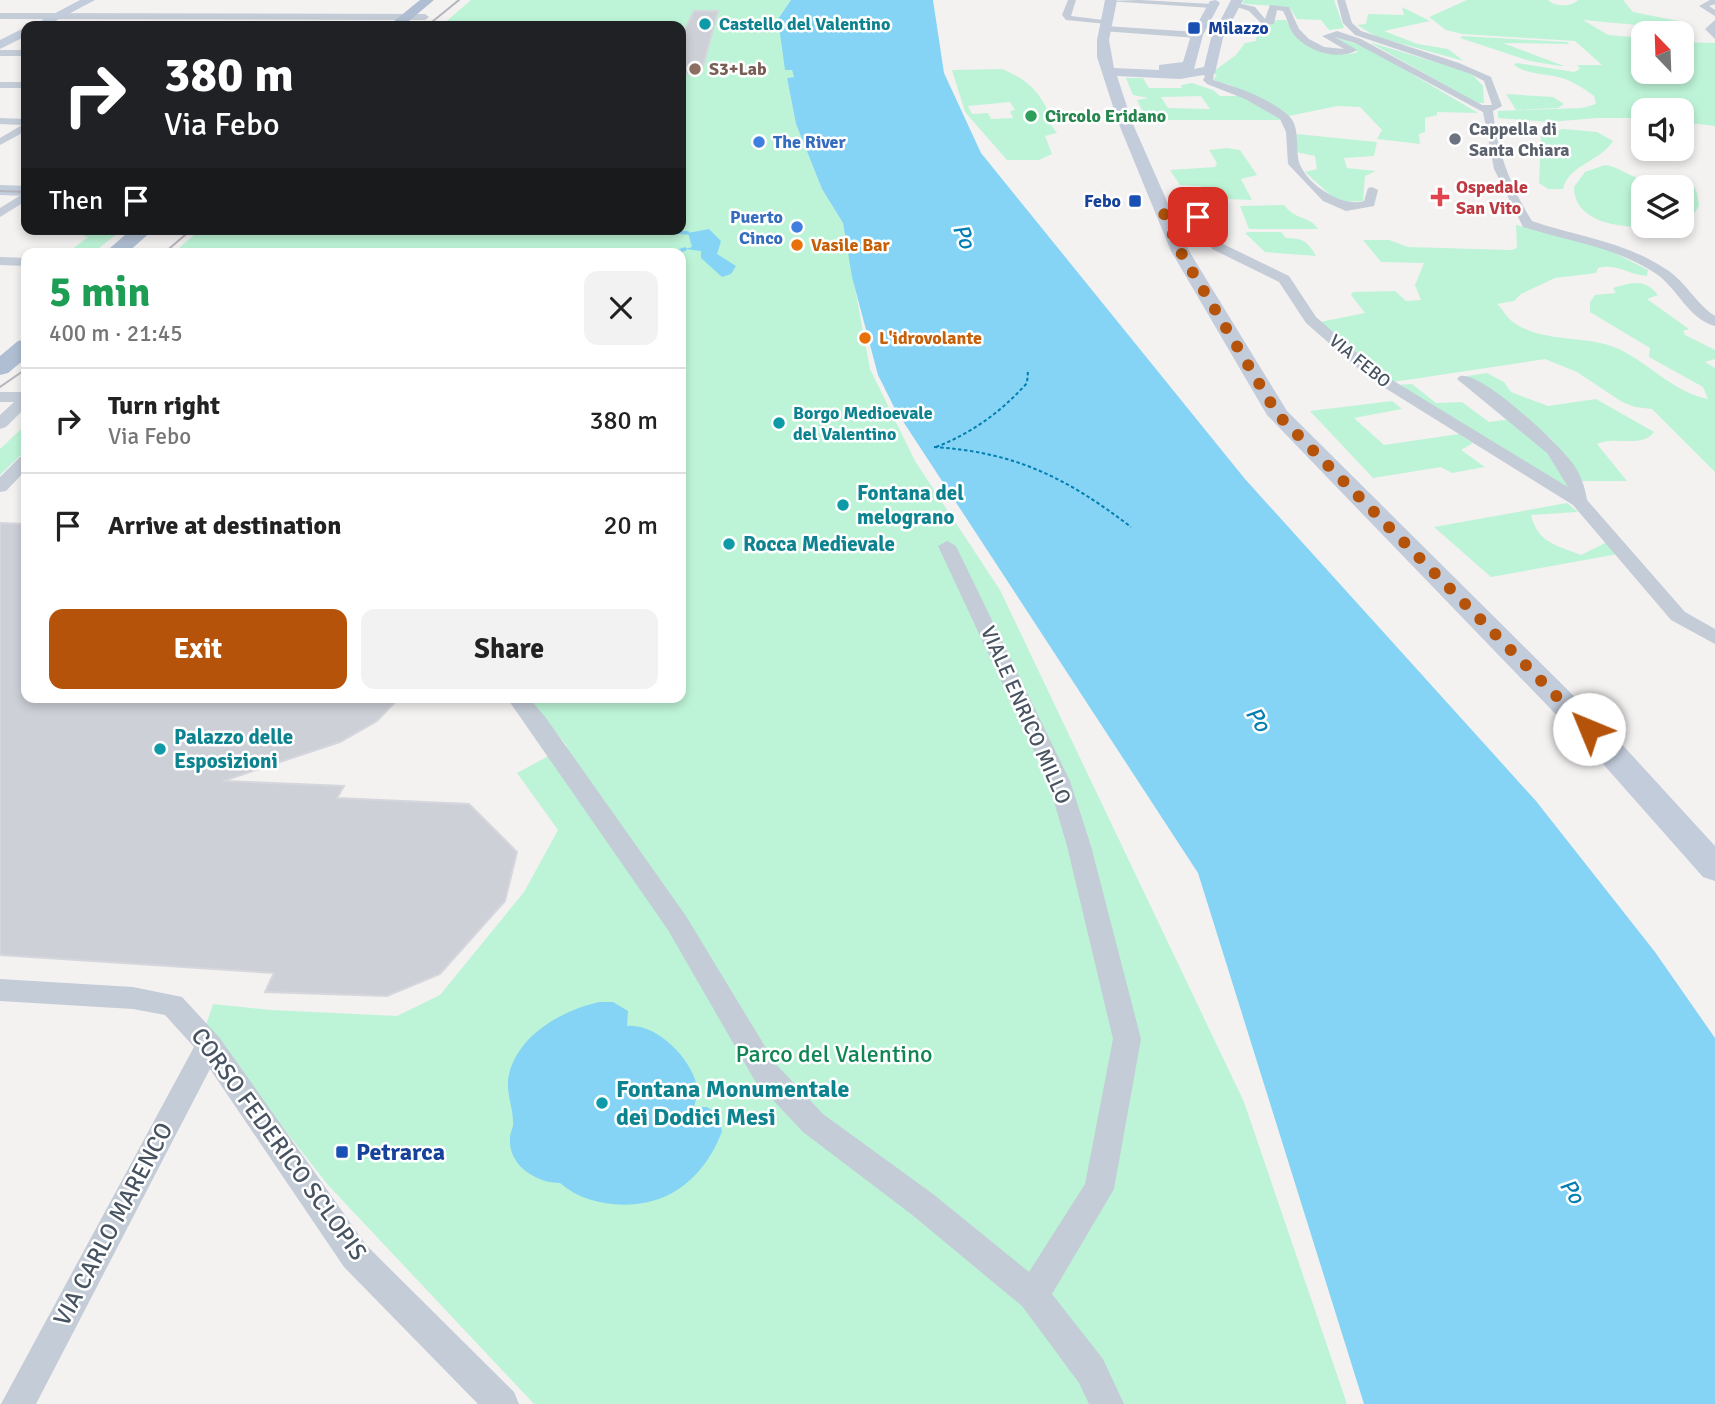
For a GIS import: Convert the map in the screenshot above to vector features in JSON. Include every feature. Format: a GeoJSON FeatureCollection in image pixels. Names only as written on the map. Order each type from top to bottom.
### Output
{"type":"FeatureCollection","features":[{"type":"Feature","properties":{"kind":"main road"},"geometry":{"type":"LineString","coordinates":[[46,21],[89,0]]}},
{"type":"Feature","properties":{"kind":"main road"},"geometry":{"type":"LineString","coordinates":[[1111,0],[1106,25],[1106,68],[1162,209],[1180,251],[1278,415],[1607,748],[1715,868]]}},
{"type":"Feature","properties":{"kind":"main road"},"geometry":{"type":"LineString","coordinates":[[1106,68],[1203,72],[1212,67],[1217,38],[1235,2]]}},
{"type":"Feature","properties":{"kind":"main road"},"geometry":{"type":"LineString","coordinates":[[1154,71],[1189,66],[1197,35],[1214,3]]}},
{"type":"Feature","properties":{"kind":"main road"},"geometry":{"type":"LineString","coordinates":[[411,21],[433,4]]}},
{"type":"Feature","properties":{"kind":"main road"},"geometry":{"type":"LineString","coordinates":[[411,21],[433,4]]}},
{"type":"Feature","properties":{"kind":"main road"},"geometry":{"type":"LineString","coordinates":[[0,45],[21,32]]}},
{"type":"Feature","properties":{"kind":"main road"},"geometry":{"type":"LineString","coordinates":[[0,190],[21,192]]}},
{"type":"Feature","properties":{"kind":"main road"},"geometry":{"type":"LineString","coordinates":[[120,248],[137,235]]}},
{"type":"Feature","properties":{"kind":"main road"},"geometry":{"type":"LineString","coordinates":[[145,248],[161,235]]}},
{"type":"Feature","properties":{"kind":"main road"},"geometry":{"type":"LineString","coordinates":[[0,344],[21,327]]}},
{"type":"Feature","properties":{"kind":"main road"},"geometry":{"type":"LineString","coordinates":[[0,368],[21,350]]}},
{"type":"Feature","properties":{"kind":"street"},"geometry":{"type":"LineString","coordinates":[[1072,0],[1066,15],[1074,19],[1197,35]]}},
{"type":"Feature","properties":{"kind":"street"},"geometry":{"type":"LineString","coordinates":[[1111,0],[1214,3]]}},
{"type":"Feature","properties":{"kind":"street"},"geometry":{"type":"LineString","coordinates":[[1235,2],[1252,9],[1263,22],[1271,22],[1273,7],[1286,9],[1297,33],[1318,46],[1336,52],[1352,50],[1327,37],[1333,34],[1358,41],[1478,107],[1488,110],[1497,106],[1488,79],[1461,64],[1363,35],[1348,25],[1341,0]]}},
{"type":"Feature","properties":{"kind":"street"},"geometry":{"type":"LineString","coordinates":[[1715,1],[1703,5],[1715,13]]}},
{"type":"Feature","properties":{"kind":"street"},"geometry":{"type":"LineString","coordinates":[[212,16],[230,7]]}},
{"type":"Feature","properties":{"kind":"street"},"geometry":{"type":"LineString","coordinates":[[0,18],[212,16],[377,21]]}},
{"type":"Feature","properties":{"kind":"street"},"geometry":{"type":"LineString","coordinates":[[1715,23],[1709,29],[1715,36]]}},
{"type":"Feature","properties":{"kind":"street"},"geometry":{"type":"LineString","coordinates":[[0,26],[21,28]]}},
{"type":"Feature","properties":{"kind":"street"},"geometry":{"type":"LineString","coordinates":[[0,53],[21,53]]}},
{"type":"Feature","properties":{"kind":"street"},"geometry":{"type":"LineString","coordinates":[[1203,72],[1211,75],[1208,80],[1210,82],[1231,88],[1285,118],[1290,129],[1296,168],[1337,205],[1366,205],[1370,203],[1371,190]]}},
{"type":"Feature","properties":{"kind":"street"},"geometry":{"type":"LineString","coordinates":[[0,85],[21,85]]}},
{"type":"Feature","properties":{"kind":"street"},"geometry":{"type":"LineString","coordinates":[[1488,110],[1487,124],[1498,162],[1528,224],[1606,246],[1658,269],[1678,284],[1687,302],[1715,322]]}},
{"type":"Feature","properties":{"kind":"street"},"geometry":{"type":"LineString","coordinates":[[0,121],[21,124]]}},
{"type":"Feature","properties":{"kind":"street"},"geometry":{"type":"LineString","coordinates":[[0,142],[21,128]]}},
{"type":"Feature","properties":{"kind":"street"},"geometry":{"type":"LineString","coordinates":[[0,214],[21,197]]}},
{"type":"Feature","properties":{"kind":"street","name":"VIA FEBO"},"geometry":{"type":"LineString","coordinates":[[1162,209],[1188,212],[1198,217],[1216,246],[1284,279],[1311,320],[1374,375],[1578,502],[1607,531],[1678,616],[1715,638]]}},
{"type":"Feature","properties":{"kind":"street"},"geometry":{"type":"LineString","coordinates":[[0,261],[21,262]]}},
{"type":"Feature","properties":{"kind":"street","name":"VIA FEBO"},"geometry":{"type":"LineString","coordinates":[[1465,379],[1546,441],[1574,483],[1578,502]]}},
{"type":"Feature","properties":{"kind":"street"},"geometry":{"type":"LineString","coordinates":[[0,397],[19,405],[0,424]]}},
{"type":"Feature","properties":{"kind":"street"},"geometry":{"type":"LineString","coordinates":[[0,487],[21,466]]}},
{"type":"Feature","properties":{"kind":"street","name":"VIALE ENRICO MILLO"},"geometry":{"type":"LineString","coordinates":[[947,546],[1054,768],[1079,846],[1127,1039],[1099,1189],[1033,1295]]}},
{"type":"Feature","properties":{"kind":"street"},"geometry":{"type":"LineString","coordinates":[[521,703],[538,723],[677,923],[765,1072],[813,1123],[922,1204],[1033,1295],[1091,1371],[1107,1404]]}},
{"type":"Feature","properties":{"kind":"street","name":"CORSO FEDERICO SCLOPIS"},"geometry":{"type":"LineString","coordinates":[[0,990],[133,998],[173,1005],[209,1045],[355,1256],[502,1404]]}},
{"type":"Feature","properties":{"kind":"street","name":"VIA CARLO MARENCO"},"geometry":{"type":"LineString","coordinates":[[18,1404],[209,1045]]}},
{"type":"Feature","properties":{"kind":"green space","name":"Parco del Valentino"},"geometry":{"type":"Polygon","coordinates":[[[471,0],[791,0],[778,19],[794,77],[787,78],[796,124],[822,189],[843,223],[870,369],[915,461],[1000,590],[1244,1102],[1347,1404],[534,1404],[328,1185],[205,1028],[213,1004],[271,1010],[397,1016],[440,995],[524,892],[558,830],[517,773],[567,746],[532,703],[686,703],[686,248],[179,248],[194,235],[686,235],[686,21],[447,21],[471,0]]]}},
{"type":"Feature","properties":{"kind":"green space"},"geometry":{"type":"Polygon","coordinates":[[[1244,0],[1334,0],[1344,28],[1329,30],[1321,20],[1297,19],[1289,7],[1245,4],[1242,3],[1244,0]]]}},
{"type":"Feature","properties":{"kind":"green space"},"geometry":{"type":"Polygon","coordinates":[[[1467,0],[1548,0],[1563,5],[1578,0],[1623,0],[1633,12],[1678,21],[1631,21],[1631,24],[1583,20],[1608,35],[1631,37],[1631,84],[1694,84],[1694,42],[1715,43],[1715,126],[1694,123],[1694,98],[1631,98],[1631,118],[1549,122],[1498,118],[1498,111],[1582,108],[1596,104],[1594,96],[1572,82],[1525,71],[1514,65],[1517,63],[1574,72],[1580,69],[1577,65],[1602,65],[1575,41],[1462,34],[1446,30],[1429,17],[1467,0]]]}},
{"type":"Feature","properties":{"kind":"green space"},"geometry":{"type":"Polygon","coordinates":[[[1402,7],[1430,21],[1384,31],[1418,44],[1448,49],[1464,61],[1377,37],[1357,25],[1366,24],[1368,14],[1404,15],[1402,7]]]}},
{"type":"Feature","properties":{"kind":"green space"},"geometry":{"type":"Polygon","coordinates":[[[1277,20],[1286,20],[1307,42],[1327,51],[1338,54],[1358,52],[1336,37],[1368,48],[1478,113],[1437,112],[1437,115],[1425,118],[1425,132],[1419,134],[1420,144],[1377,139],[1382,130],[1360,107],[1337,106],[1289,116],[1230,85],[1213,80],[1217,75],[1211,73],[1236,55],[1245,43],[1256,41],[1258,23],[1270,24],[1277,20]]]}},
{"type":"Feature","properties":{"kind":"green space"},"geometry":{"type":"Polygon","coordinates":[[[1463,36],[1569,44],[1503,43],[1564,66],[1560,66],[1530,61],[1460,38],[1463,36]]]}},
{"type":"Feature","properties":{"kind":"green space"},"geometry":{"type":"Polygon","coordinates":[[[1369,42],[1471,73],[1483,86],[1484,103],[1477,103],[1369,42]]]}},
{"type":"Feature","properties":{"kind":"green space","name":"Circolo Eridano"},"geometry":{"type":"Polygon","coordinates":[[[1002,69],[1033,88],[1043,101],[1052,119],[1050,123],[1057,133],[1045,136],[1052,154],[1039,160],[1007,160],[965,112],[952,70],[1002,69]],[[1010,102],[968,106],[972,114],[988,113],[991,119],[1013,118],[1010,111],[1015,110],[1010,102]]]}},
{"type":"Feature","properties":{"kind":"green space"},"geometry":{"type":"Polygon","coordinates":[[[1126,78],[1143,78],[1149,88],[1182,88],[1181,85],[1192,83],[1213,90],[1220,96],[1240,96],[1282,120],[1159,120],[1155,116],[1145,116],[1137,100],[1148,98],[1133,95],[1126,78]],[[1201,96],[1161,97],[1168,108],[1210,109],[1201,96]]]}},
{"type":"Feature","properties":{"kind":"green space"},"geometry":{"type":"Polygon","coordinates":[[[1506,94],[1553,97],[1564,104],[1558,108],[1516,110],[1506,94]]]}},
{"type":"Feature","properties":{"kind":"green space"},"geometry":{"type":"Polygon","coordinates":[[[1563,129],[1597,132],[1613,141],[1601,154],[1578,168],[1566,181],[1563,189],[1548,189],[1539,183],[1541,135],[1563,129]]]}},
{"type":"Feature","properties":{"kind":"green space"},"geometry":{"type":"Polygon","coordinates":[[[1297,134],[1377,142],[1374,156],[1344,158],[1347,168],[1376,171],[1365,176],[1363,201],[1338,202],[1305,172],[1317,169],[1315,156],[1296,152],[1297,134]]]}},
{"type":"Feature","properties":{"kind":"green space"},"geometry":{"type":"Polygon","coordinates":[[[1209,150],[1240,150],[1257,175],[1241,179],[1252,200],[1228,199],[1204,191],[1201,186],[1180,185],[1170,170],[1215,167],[1217,163],[1209,150]]]}},
{"type":"Feature","properties":{"kind":"green space"},"geometry":{"type":"Polygon","coordinates":[[[1605,165],[1631,176],[1631,227],[1604,222],[1583,210],[1576,200],[1574,187],[1585,172],[1605,165]]]}},
{"type":"Feature","properties":{"kind":"green space"},"geometry":{"type":"Polygon","coordinates":[[[1694,187],[1699,206],[1694,213],[1694,187]]]}},
{"type":"Feature","properties":{"kind":"green space"},"geometry":{"type":"Polygon","coordinates":[[[1284,205],[1293,214],[1311,222],[1318,229],[1249,229],[1240,206],[1284,205]]]}},
{"type":"Feature","properties":{"kind":"green space"},"geometry":{"type":"Polygon","coordinates":[[[1516,225],[1605,248],[1648,270],[1647,276],[1611,267],[1598,268],[1596,273],[1555,278],[1521,294],[1514,301],[1497,304],[1519,326],[1543,335],[1594,342],[1619,349],[1673,384],[1708,399],[1703,387],[1649,357],[1650,348],[1590,312],[1590,302],[1595,295],[1616,293],[1613,288],[1639,283],[1648,286],[1658,295],[1647,299],[1689,329],[1683,331],[1685,335],[1715,350],[1715,359],[1705,362],[1715,368],[1715,472],[1652,409],[1622,402],[1577,372],[1545,359],[1393,382],[1320,322],[1365,313],[1351,295],[1353,292],[1395,291],[1406,301],[1421,300],[1415,285],[1424,263],[1381,262],[1363,240],[1389,240],[1408,247],[1511,250],[1517,248],[1516,225]]]}},
{"type":"Feature","properties":{"kind":"green space"},"geometry":{"type":"Polygon","coordinates":[[[1281,232],[1286,238],[1304,241],[1316,256],[1265,252],[1245,233],[1281,232]]]}},
{"type":"Feature","properties":{"kind":"green space"},"geometry":{"type":"Polygon","coordinates":[[[115,235],[99,248],[74,248],[88,237],[83,236],[115,235]]]}},
{"type":"Feature","properties":{"kind":"green space"},"geometry":{"type":"Polygon","coordinates":[[[1487,373],[1504,382],[1511,392],[1548,406],[1596,399],[1654,432],[1642,440],[1597,444],[1627,481],[1582,481],[1550,438],[1467,376],[1487,373]]]}},
{"type":"Feature","properties":{"kind":"green space"},"geometry":{"type":"Polygon","coordinates":[[[1412,384],[1436,403],[1462,402],[1489,422],[1511,419],[1540,442],[1569,488],[1395,385],[1412,384]]]}},
{"type":"Feature","properties":{"kind":"green space"},"geometry":{"type":"Polygon","coordinates":[[[1392,401],[1402,409],[1354,418],[1384,445],[1459,434],[1473,443],[1461,450],[1485,467],[1452,473],[1441,467],[1373,478],[1310,411],[1392,401]]]}},
{"type":"Feature","properties":{"kind":"green space"},"geometry":{"type":"Polygon","coordinates":[[[21,429],[21,455],[0,475],[0,449],[21,429]]]}},
{"type":"Feature","properties":{"kind":"green space"},"geometry":{"type":"Polygon","coordinates":[[[1567,503],[1578,512],[1531,515],[1543,537],[1581,555],[1605,543],[1611,545],[1618,554],[1491,577],[1434,527],[1567,503]]]}},
{"type":"Feature","properties":{"kind":"water","name":"Po"},"geometry":{"type":"Polygon","coordinates":[[[791,0],[933,0],[944,73],[981,153],[1245,479],[1536,801],[1655,952],[1715,1038],[1715,1404],[1364,1404],[1198,873],[895,409],[878,375],[852,277],[843,223],[822,189],[796,124],[787,78],[794,77],[792,70],[785,70],[778,19],[791,0]]]}},
{"type":"Feature","properties":{"kind":"water"},"geometry":{"type":"Polygon","coordinates":[[[709,229],[721,241],[717,254],[736,266],[731,274],[722,277],[701,258],[701,251],[686,249],[692,247],[688,233],[709,229]]]}},
{"type":"Feature","properties":{"kind":"water","name":"Fontana Monumentale dei Dodici Mesi"},"geometry":{"type":"Polygon","coordinates":[[[599,1002],[613,1002],[628,1011],[627,1026],[649,1030],[671,1044],[688,1064],[693,1075],[697,1086],[694,1107],[707,1107],[717,1114],[722,1131],[710,1156],[692,1179],[664,1197],[649,1202],[617,1204],[586,1198],[560,1183],[542,1180],[526,1171],[519,1165],[511,1148],[513,1124],[508,1080],[514,1060],[522,1047],[544,1026],[571,1011],[599,1002]]]}},
{"type":"Feature","properties":{"kind":"building"},"geometry":{"type":"Polygon","coordinates":[[[694,11],[718,11],[701,74],[686,74],[686,27],[694,11]]]}},
{"type":"Feature","properties":{"kind":"building","name":"Palazzo delle Esposizioni"},"geometry":{"type":"Polygon","coordinates":[[[0,523],[21,524],[21,703],[394,703],[377,721],[340,742],[223,781],[344,786],[337,798],[469,804],[517,852],[505,901],[440,974],[387,996],[265,992],[274,973],[0,955],[0,523]]]}},
{"type":"Feature","properties":{"kind":"ferry route"},"geometry":{"type":"LineString","coordinates":[[936,447],[974,428],[1007,403],[1027,383],[1028,371]]}},
{"type":"Feature","properties":{"kind":"ferry route"},"geometry":{"type":"LineString","coordinates":[[934,447],[990,455],[1039,471],[1062,481],[1131,527]]}},
{"type":"Feature","properties":{"kind":"tram line"},"geometry":{"type":"LineString","coordinates":[[433,21],[459,0]]}},
{"type":"Feature","properties":{"kind":"tram line"},"geometry":{"type":"LineString","coordinates":[[0,191],[21,192]]}},
{"type":"Feature","properties":{"kind":"tram line"},"geometry":{"type":"LineString","coordinates":[[170,248],[185,235]]}},
{"type":"Feature","properties":{"kind":"tram line"},"geometry":{"type":"LineString","coordinates":[[0,387],[21,372]]}},
{"type":"Feature","properties":{"kind":"place","name":"Castello del Valentino"},"geometry":{"type":"Point","coordinates":[705,24]}},
{"type":"Feature","properties":{"kind":"place","name":"Milazzo"},"geometry":{"type":"Point","coordinates":[1194,28]}},
{"type":"Feature","properties":{"kind":"place","name":"S3+Lab"},"geometry":{"type":"Point","coordinates":[695,69]}},
{"type":"Feature","properties":{"kind":"place","name":"Circolo Eridano"},"geometry":{"type":"Point","coordinates":[1031,116]}},
{"type":"Feature","properties":{"kind":"place","name":"Cappella di Santa Chiara"},"geometry":{"type":"Point","coordinates":[1455,139]}},
{"type":"Feature","properties":{"kind":"place","name":"The River"},"geometry":{"type":"Point","coordinates":[759,142]}},
{"type":"Feature","properties":{"kind":"place","name":"Ospedale San Vito"},"geometry":{"type":"Point","coordinates":[1440,197]}},
{"type":"Feature","properties":{"kind":"place","name":"Febo"},"geometry":{"type":"Point","coordinates":[1135,201]}},
{"type":"Feature","properties":{"kind":"place","name":"Puerto Cinco"},"geometry":{"type":"Point","coordinates":[797,227]}},
{"type":"Feature","properties":{"kind":"place","name":"Vasile Bar"},"geometry":{"type":"Point","coordinates":[797,245]}},
{"type":"Feature","properties":{"kind":"place","name":"L'idrovolante"},"geometry":{"type":"Point","coordinates":[865,338]}},
{"type":"Feature","properties":{"kind":"place","name":"Borgo Medioevale del Valentino"},"geometry":{"type":"Point","coordinates":[779,423]}},
{"type":"Feature","properties":{"kind":"place","name":"Fontana del melograno"},"geometry":{"type":"Point","coordinates":[843,505]}},
{"type":"Feature","properties":{"kind":"place","name":"Rocca Medievale"},"geometry":{"type":"Point","coordinates":[729,544]}},
{"type":"Feature","properties":{"kind":"place","name":"Palazzo delle Esposizioni"},"geometry":{"type":"Point","coordinates":[160,749]}},
{"type":"Feature","properties":{"kind":"place","name":"Fontana Monumentale dei Dodici Mesi"},"geometry":{"type":"Point","coordinates":[602,1103]}},
{"type":"Feature","properties":{"kind":"place","name":"Petrarca"},"geometry":{"type":"Point","coordinates":[342,1152]}},
{"type":"Feature","properties":{"kind":"route"},"geometry":{"type":"LineString","coordinates":[[1198,217],[1188,212],[1162,209],[1180,251],[1242,360],[1278,415],[1589,729]]}}]}
